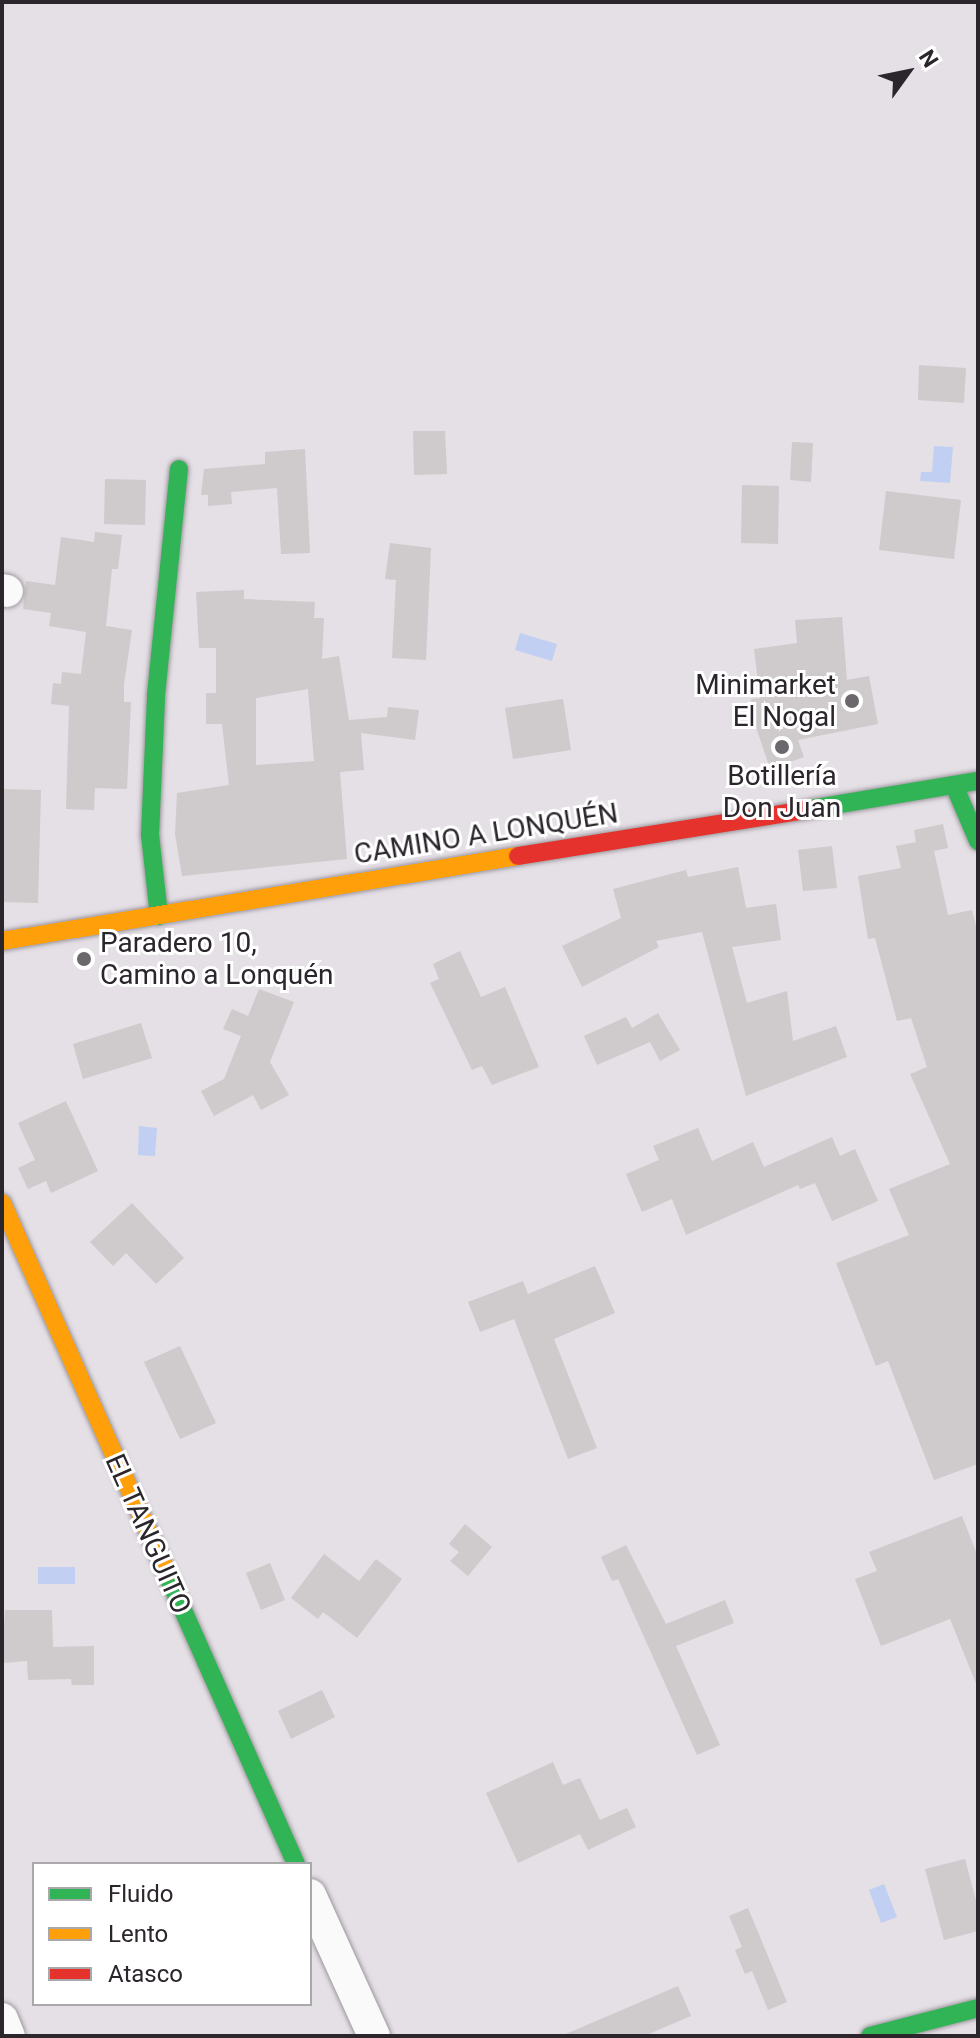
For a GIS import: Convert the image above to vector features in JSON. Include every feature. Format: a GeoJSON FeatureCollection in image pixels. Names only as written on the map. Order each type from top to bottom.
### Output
{"type":"FeatureCollection","features":[{"type":"Feature","properties":{"kind":"street"},"geometry":{"type":"LineString","coordinates":[[159,916],[150,835],[156,695],[179,469]]}},
{"type":"Feature","properties":{"kind":"street","name":"CAMINO A LONQUÉN"},"geometry":{"type":"LineString","coordinates":[[2,941],[978,781]]}},
{"type":"Feature","properties":{"kind":"street"},"geometry":{"type":"LineString","coordinates":[[954,785],[978,841]]}},
{"type":"Feature","properties":{"kind":"street","name":"EL TANGUITO"},"geometry":{"type":"LineString","coordinates":[[2,1203],[295,1862]]}},
{"type":"Feature","properties":{"kind":"street"},"geometry":{"type":"LineString","coordinates":[[312,1899],[374,2036]]}},
{"type":"Feature","properties":{"kind":"street"},"geometry":{"type":"LineString","coordinates":[[870,2036],[937,2028],[978,2008]]}},
{"type":"Feature","properties":{"kind":"street"},"geometry":{"type":"LineString","coordinates":[[2,2019],[9,2036]]}},
{"type":"Feature","properties":{"kind":"water"},"geometry":{"type":"Polygon","coordinates":[[[934,446],[953,447],[950,483],[920,481],[921,472],[932,472],[934,446]]]}},
{"type":"Feature","properties":{"kind":"water"},"geometry":{"type":"Polygon","coordinates":[[[520,633],[557,644],[552,661],[515,650],[520,633]]]}},
{"type":"Feature","properties":{"kind":"water"},"geometry":{"type":"Polygon","coordinates":[[[139,1126],[157,1128],[155,1156],[138,1155],[139,1126]]]}},
{"type":"Feature","properties":{"kind":"water"},"geometry":{"type":"Polygon","coordinates":[[[38,1567],[75,1567],[75,1584],[38,1584],[38,1567]]]}},
{"type":"Feature","properties":{"kind":"water"},"geometry":{"type":"Polygon","coordinates":[[[884,1884],[897,1917],[881,1923],[869,1890],[884,1884]]]}},
{"type":"Feature","properties":{"kind":"building"},"geometry":{"type":"Polygon","coordinates":[[[919,365],[966,368],[964,403],[918,400],[919,365]]]}},
{"type":"Feature","properties":{"kind":"building"},"geometry":{"type":"Polygon","coordinates":[[[413,431],[445,431],[447,474],[414,475],[413,431]]]}},
{"type":"Feature","properties":{"kind":"building"},"geometry":{"type":"Polygon","coordinates":[[[792,442],[813,443],[811,482],[790,480],[792,442]]]}},
{"type":"Feature","properties":{"kind":"building"},"geometry":{"type":"Polygon","coordinates":[[[305,449],[310,553],[281,554],[277,488],[231,492],[232,504],[208,506],[208,495],[201,495],[204,469],[265,464],[265,452],[305,449]]]}},
{"type":"Feature","properties":{"kind":"building"},"geometry":{"type":"Polygon","coordinates":[[[105,479],[146,480],[145,525],[104,524],[105,479]]]}},
{"type":"Feature","properties":{"kind":"building"},"geometry":{"type":"Polygon","coordinates":[[[742,485],[779,486],[778,544],[741,543],[742,485]]]}},
{"type":"Feature","properties":{"kind":"building"},"geometry":{"type":"Polygon","coordinates":[[[886,491],[961,500],[954,559],[879,550],[886,491]]]}},
{"type":"Feature","properties":{"kind":"building"},"geometry":{"type":"Polygon","coordinates":[[[95,532],[122,535],[118,569],[112,569],[106,626],[132,630],[124,684],[124,702],[131,702],[127,789],[95,788],[94,810],[66,809],[69,706],[51,704],[53,683],[61,684],[62,672],[81,674],[86,632],[49,626],[51,613],[23,609],[26,581],[55,585],[61,537],[94,542],[95,532]]]}},
{"type":"Feature","properties":{"kind":"building"},"geometry":{"type":"Polygon","coordinates":[[[390,543],[431,548],[426,660],[392,658],[396,580],[385,579],[390,543]]]}},
{"type":"Feature","properties":{"kind":"building"},"geometry":{"type":"Polygon","coordinates":[[[244,590],[244,599],[315,602],[314,618],[324,618],[322,659],[339,656],[349,720],[387,717],[388,707],[419,710],[415,740],[361,733],[364,770],[340,772],[347,859],[182,876],[175,834],[177,793],[229,785],[222,724],[206,724],[206,693],[216,693],[216,648],[199,648],[196,592],[244,590]],[[308,689],[256,698],[256,765],[314,761],[308,689]]]}},
{"type":"Feature","properties":{"kind":"building"},"geometry":{"type":"Polygon","coordinates":[[[842,617],[847,680],[869,676],[878,724],[798,740],[804,757],[770,769],[753,718],[751,699],[760,698],[754,649],[797,643],[795,620],[842,617]]]}},
{"type":"Feature","properties":{"kind":"building"},"geometry":{"type":"Polygon","coordinates":[[[563,699],[571,750],[513,759],[505,708],[563,699]]]}},
{"type":"Feature","properties":{"kind":"building"},"geometry":{"type":"Polygon","coordinates":[[[2,789],[41,790],[38,903],[2,902],[2,789]]]}},
{"type":"Feature","properties":{"kind":"building"},"geometry":{"type":"Polygon","coordinates":[[[943,824],[948,848],[934,851],[948,915],[972,910],[978,934],[978,1464],[934,1480],[888,1361],[876,1366],[836,1263],[909,1235],[889,1189],[950,1164],[910,1074],[927,1067],[911,1018],[897,1021],[875,938],[868,939],[858,876],[901,868],[896,846],[916,842],[914,830],[943,824]]]}},
{"type":"Feature","properties":{"kind":"building"},"geometry":{"type":"Polygon","coordinates":[[[832,846],[837,888],[803,891],[798,850],[832,846]]]}},
{"type":"Feature","properties":{"kind":"building"},"geometry":{"type":"Polygon","coordinates":[[[738,867],[746,908],[776,904],[781,940],[732,947],[747,1003],[787,991],[793,1041],[836,1026],[847,1057],[746,1096],[702,932],[656,941],[659,947],[582,987],[562,946],[621,918],[613,889],[686,870],[688,877],[738,867]]]}},
{"type":"Feature","properties":{"kind":"building"},"geometry":{"type":"Polygon","coordinates":[[[460,951],[481,997],[505,987],[539,1067],[492,1085],[482,1066],[472,1070],[430,983],[439,979],[433,964],[460,951]]]}},
{"type":"Feature","properties":{"kind":"building"},"geometry":{"type":"Polygon","coordinates":[[[259,989],[294,1002],[270,1062],[289,1095],[261,1110],[253,1095],[214,1116],[201,1091],[224,1079],[241,1036],[223,1029],[232,1009],[248,1016],[259,989]]]}},
{"type":"Feature","properties":{"kind":"building"},"geometry":{"type":"Polygon","coordinates":[[[658,1013],[680,1050],[660,1061],[650,1042],[597,1065],[584,1036],[626,1017],[632,1028],[658,1013]]]}},
{"type":"Feature","properties":{"kind":"building"},"geometry":{"type":"Polygon","coordinates":[[[141,1023],[152,1058],[83,1079],[73,1044],[141,1023]]]}},
{"type":"Feature","properties":{"kind":"building"},"geometry":{"type":"Polygon","coordinates":[[[66,1101],[98,1171],[51,1193],[46,1181],[28,1189],[18,1168],[35,1160],[18,1123],[66,1101]]]}},
{"type":"Feature","properties":{"kind":"building"},"geometry":{"type":"Polygon","coordinates":[[[698,1128],[712,1161],[753,1142],[764,1167],[832,1137],[840,1156],[855,1149],[878,1201],[832,1221],[815,1183],[800,1189],[798,1185],[686,1235],[672,1199],[642,1212],[626,1174],[659,1160],[653,1146],[698,1128]]]}},
{"type":"Feature","properties":{"kind":"building"},"geometry":{"type":"Polygon","coordinates":[[[132,1203],[184,1258],[156,1284],[126,1253],[113,1266],[90,1242],[132,1203]]]}},
{"type":"Feature","properties":{"kind":"building"},"geometry":{"type":"Polygon","coordinates":[[[595,1266],[615,1313],[554,1339],[597,1448],[568,1459],[514,1319],[480,1332],[468,1302],[523,1281],[528,1294],[595,1266]]]}},
{"type":"Feature","properties":{"kind":"building"},"geometry":{"type":"Polygon","coordinates":[[[180,1346],[216,1423],[180,1439],[144,1362],[180,1346]]]}},
{"type":"Feature","properties":{"kind":"building"},"geometry":{"type":"Polygon","coordinates":[[[962,1516],[978,1557],[977,1686],[950,1619],[881,1646],[855,1579],[877,1571],[869,1552],[962,1516]]]}},
{"type":"Feature","properties":{"kind":"building"},"geometry":{"type":"Polygon","coordinates":[[[465,1524],[492,1547],[468,1576],[450,1561],[459,1552],[449,1544],[465,1524]]]}},
{"type":"Feature","properties":{"kind":"building"},"geometry":{"type":"Polygon","coordinates":[[[626,1545],[666,1624],[725,1600],[734,1623],[676,1646],[720,1745],[697,1755],[618,1579],[612,1581],[601,1557],[626,1545]]]}},
{"type":"Feature","properties":{"kind":"building"},"geometry":{"type":"Polygon","coordinates":[[[324,1554],[359,1581],[376,1559],[402,1579],[357,1638],[323,1612],[318,1619],[291,1598],[324,1554]]]}},
{"type":"Feature","properties":{"kind":"building"},"geometry":{"type":"Polygon","coordinates":[[[270,1563],[285,1600],[261,1610],[246,1573],[270,1563]]]}},
{"type":"Feature","properties":{"kind":"building"},"geometry":{"type":"Polygon","coordinates":[[[5,1610],[52,1610],[53,1647],[94,1646],[94,1685],[72,1685],[71,1679],[28,1680],[27,1661],[2,1663],[5,1610]]]}},
{"type":"Feature","properties":{"kind":"building"},"geometry":{"type":"Polygon","coordinates":[[[322,1690],[335,1717],[291,1739],[278,1711],[322,1690]]]}},
{"type":"Feature","properties":{"kind":"building"},"geometry":{"type":"Polygon","coordinates":[[[553,1762],[563,1785],[580,1778],[600,1820],[627,1808],[636,1827],[588,1850],[580,1834],[518,1863],[486,1793],[553,1762]]]}},
{"type":"Feature","properties":{"kind":"building"},"geometry":{"type":"Polygon","coordinates":[[[965,1859],[978,1908],[978,1931],[944,1940],[925,1869],[965,1859]]]}},
{"type":"Feature","properties":{"kind":"building"},"geometry":{"type":"Polygon","coordinates":[[[748,1908],[787,2002],[768,2010],[752,1971],[745,1974],[735,1950],[742,1947],[729,1916],[748,1908]]]}},
{"type":"Feature","properties":{"kind":"building"},"geometry":{"type":"Polygon","coordinates":[[[678,1986],[691,2016],[644,2036],[561,2036],[678,1986]]]}},
{"type":"Feature","properties":{"kind":"traffic: fast"},"geometry":{"type":"LineString","coordinates":[[159,916],[150,835],[156,695],[179,469]]}},
{"type":"Feature","properties":{"kind":"traffic: fast"},"geometry":{"type":"LineString","coordinates":[[810,809],[978,781]]}},
{"type":"Feature","properties":{"kind":"traffic: fast"},"geometry":{"type":"LineString","coordinates":[[954,785],[978,841]]}},
{"type":"Feature","properties":{"kind":"traffic: fast"},"geometry":{"type":"LineString","coordinates":[[166,1572],[295,1862]]}},
{"type":"Feature","properties":{"kind":"traffic: fast"},"geometry":{"type":"LineString","coordinates":[[870,2036],[978,2008]]}},
{"type":"Feature","properties":{"kind":"traffic: slow"},"geometry":{"type":"LineString","coordinates":[[2,941],[518,856]]}},
{"type":"Feature","properties":{"kind":"traffic: slow"},"geometry":{"type":"LineString","coordinates":[[2,1203],[166,1572]]}},
{"type":"Feature","properties":{"kind":"traffic: jam"},"geometry":{"type":"LineString","coordinates":[[518,856],[810,809]]}},
{"type":"Feature","properties":{"kind":"place","name":"Minimarket El Nogal"},"geometry":{"type":"Point","coordinates":[852,701]}},
{"type":"Feature","properties":{"kind":"place","name":"Botillería Don Juan"},"geometry":{"type":"Point","coordinates":[782,747]}},
{"type":"Feature","properties":{"kind":"place","name":"Paradero 10, Camino a Lonquén"},"geometry":{"type":"Point","coordinates":[84,959]}}]}
